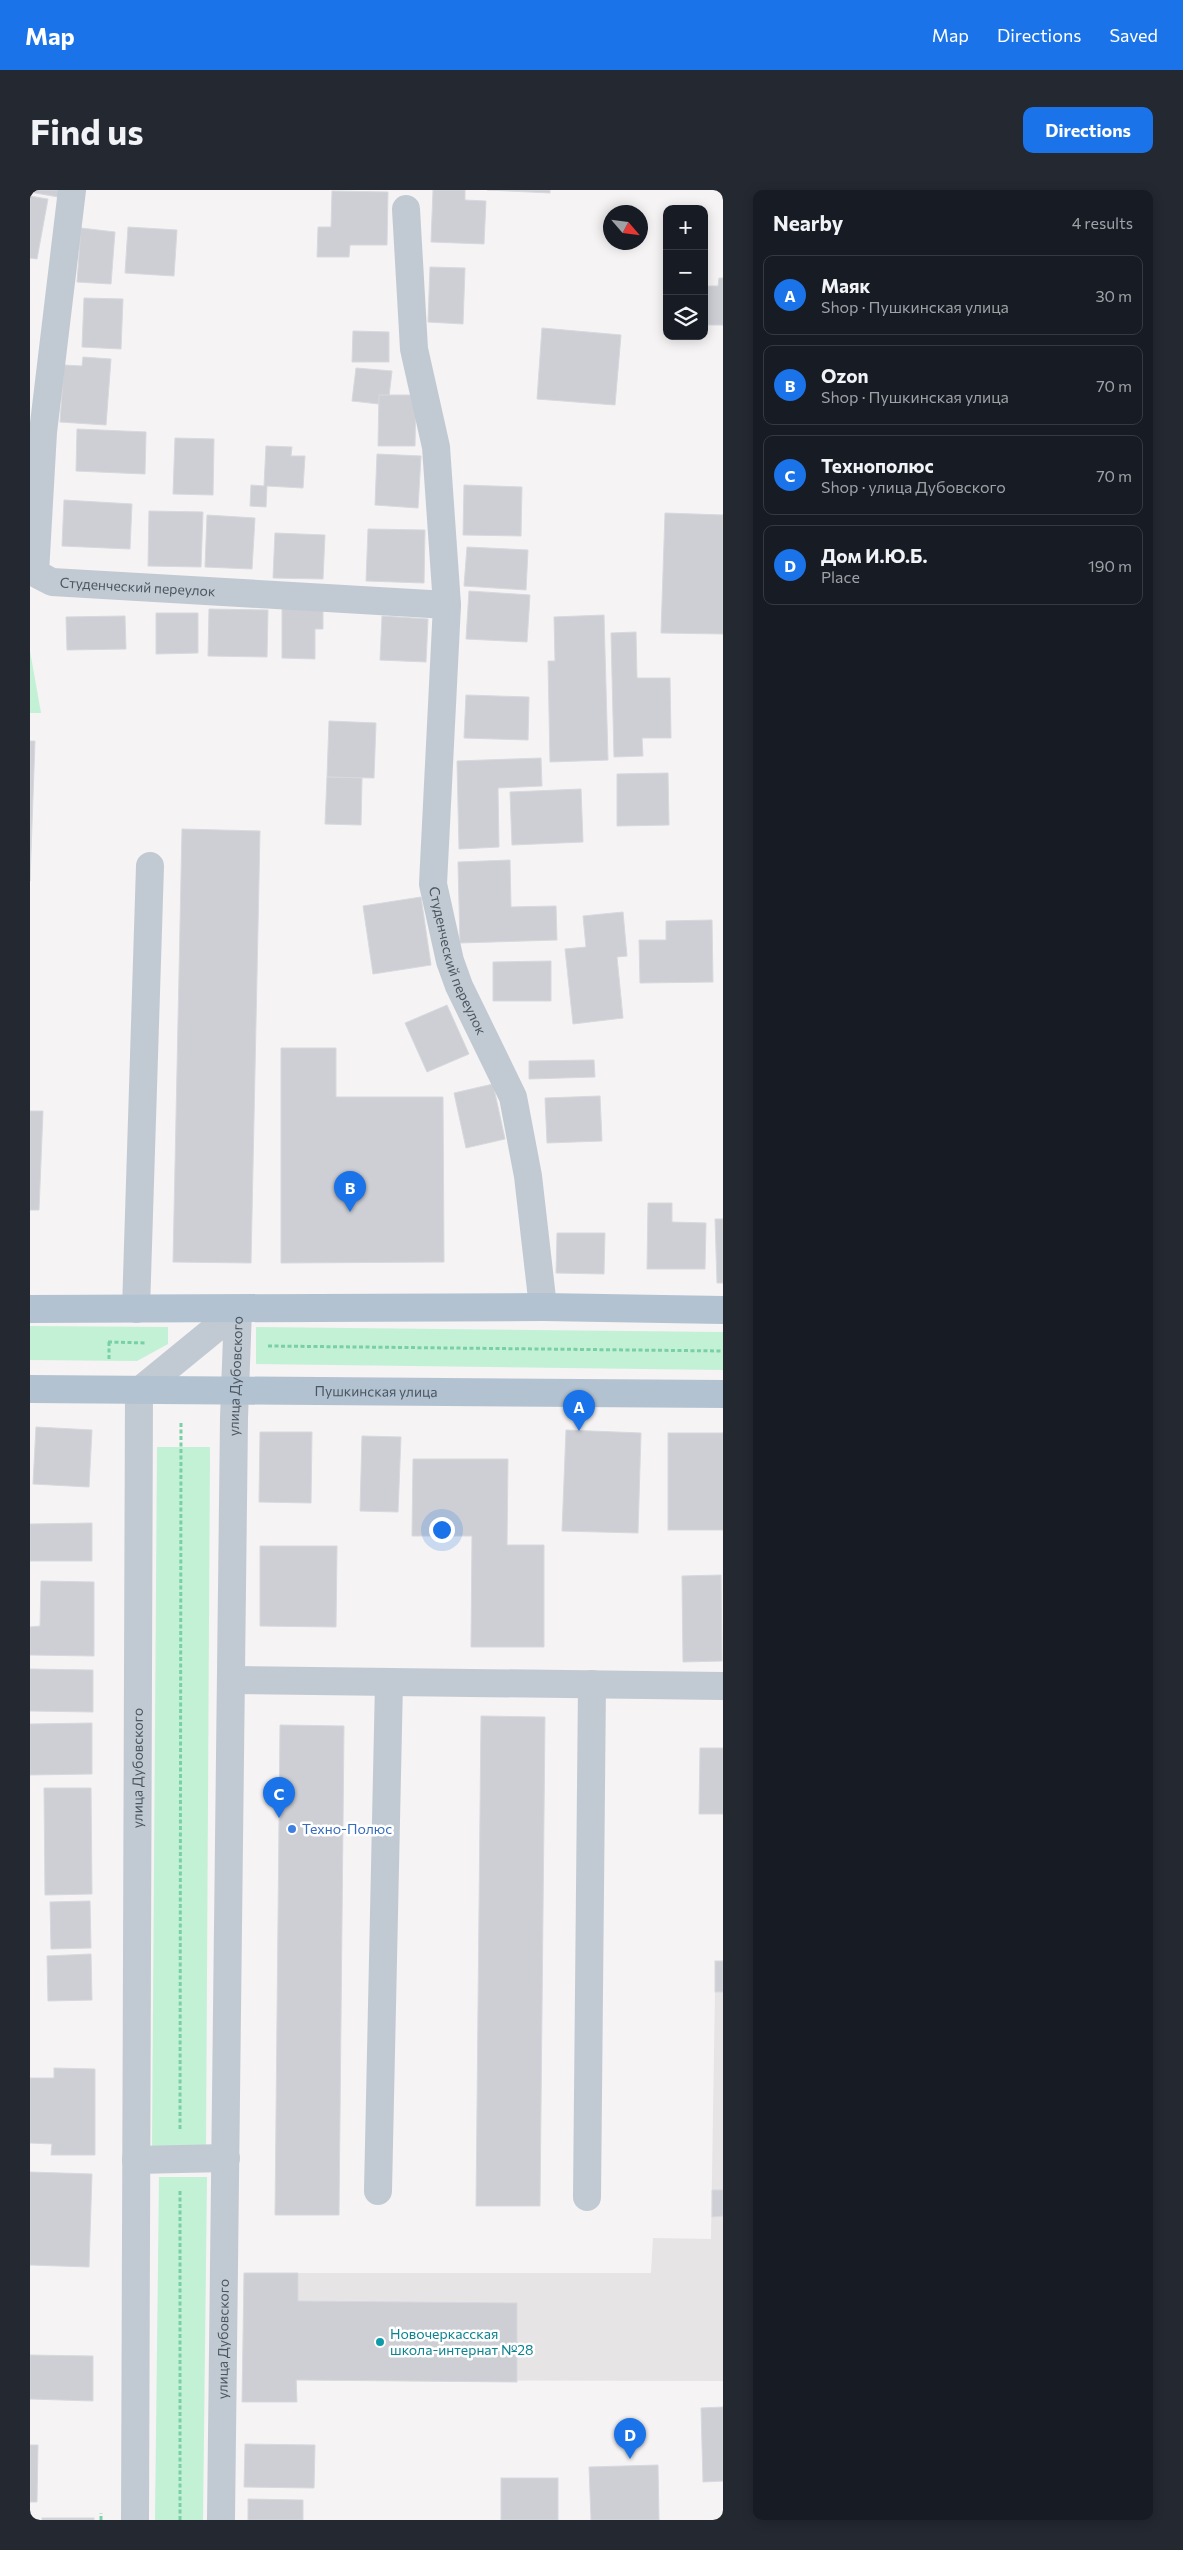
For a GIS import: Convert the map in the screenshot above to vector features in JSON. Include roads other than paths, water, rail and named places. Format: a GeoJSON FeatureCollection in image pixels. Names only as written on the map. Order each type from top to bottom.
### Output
{"type":"FeatureCollection","features":[{"type":"Feature","properties":{"kind":"main road"},"geometry":{"type":"LineString","coordinates":[[30,1309],[238,1310],[543,1307],[723,1310]]}},
{"type":"Feature","properties":{"kind":"main road","name":"Пушкинская улица"},"geometry":{"type":"LineString","coordinates":[[30,1389],[723,1394]]}},
{"type":"Feature","properties":{"kind":"street","name":"Студенческий переулок"},"geometry":{"type":"LineString","coordinates":[[72,190],[43,432],[35,573],[52,582],[447,605]]}},
{"type":"Feature","properties":{"kind":"street","name":"Студенческий переулок"},"geometry":{"type":"LineString","coordinates":[[406,209],[414,349],[436,447],[447,605],[433,884],[450,961],[459,986],[513,1097],[528,1176],[543,1307]]}},
{"type":"Feature","properties":{"kind":"street"},"geometry":{"type":"LineString","coordinates":[[136,1310],[150,866]]}},
{"type":"Feature","properties":{"kind":"street","name":"улица Дубовского"},"geometry":{"type":"LineString","coordinates":[[221,2520],[235,1389],[238,1310]]}},
{"type":"Feature","properties":{"kind":"street","name":"улица Дубовского"},"geometry":{"type":"LineString","coordinates":[[135,2520],[139,1391],[238,1310]]}},
{"type":"Feature","properties":{"kind":"street"},"geometry":{"type":"LineString","coordinates":[[232,1680],[723,1686]]}},
{"type":"Feature","properties":{"kind":"street"},"geometry":{"type":"LineString","coordinates":[[378,2191],[389,1682]]}},
{"type":"Feature","properties":{"kind":"street"},"geometry":{"type":"LineString","coordinates":[[587,2197],[592,1684]]}},
{"type":"Feature","properties":{"kind":"street"},"geometry":{"type":"LineString","coordinates":[[136,2160],[226,2158]]}},
{"type":"Feature","properties":{"kind":"place","name":"Ozon"},"geometry":{"type":"Point","coordinates":[350,1212]}},
{"type":"Feature","properties":{"kind":"place","name":"Маяк"},"geometry":{"type":"Point","coordinates":[579,1431]}},
{"type":"Feature","properties":{"kind":"place","name":"Технополюс"},"geometry":{"type":"Point","coordinates":[279,1818]}},
{"type":"Feature","properties":{"kind":"place","name":"Техно-Полюс"},"geometry":{"type":"Point","coordinates":[292,1829]}},
{"type":"Feature","properties":{"kind":"place","name":"Новочеркасская школа-интернат №28"},"geometry":{"type":"Point","coordinates":[380,2342]}},
{"type":"Feature","properties":{"kind":"place","name":"Дом И.Ю.Б."},"geometry":{"type":"Point","coordinates":[630,2459]}}]}
